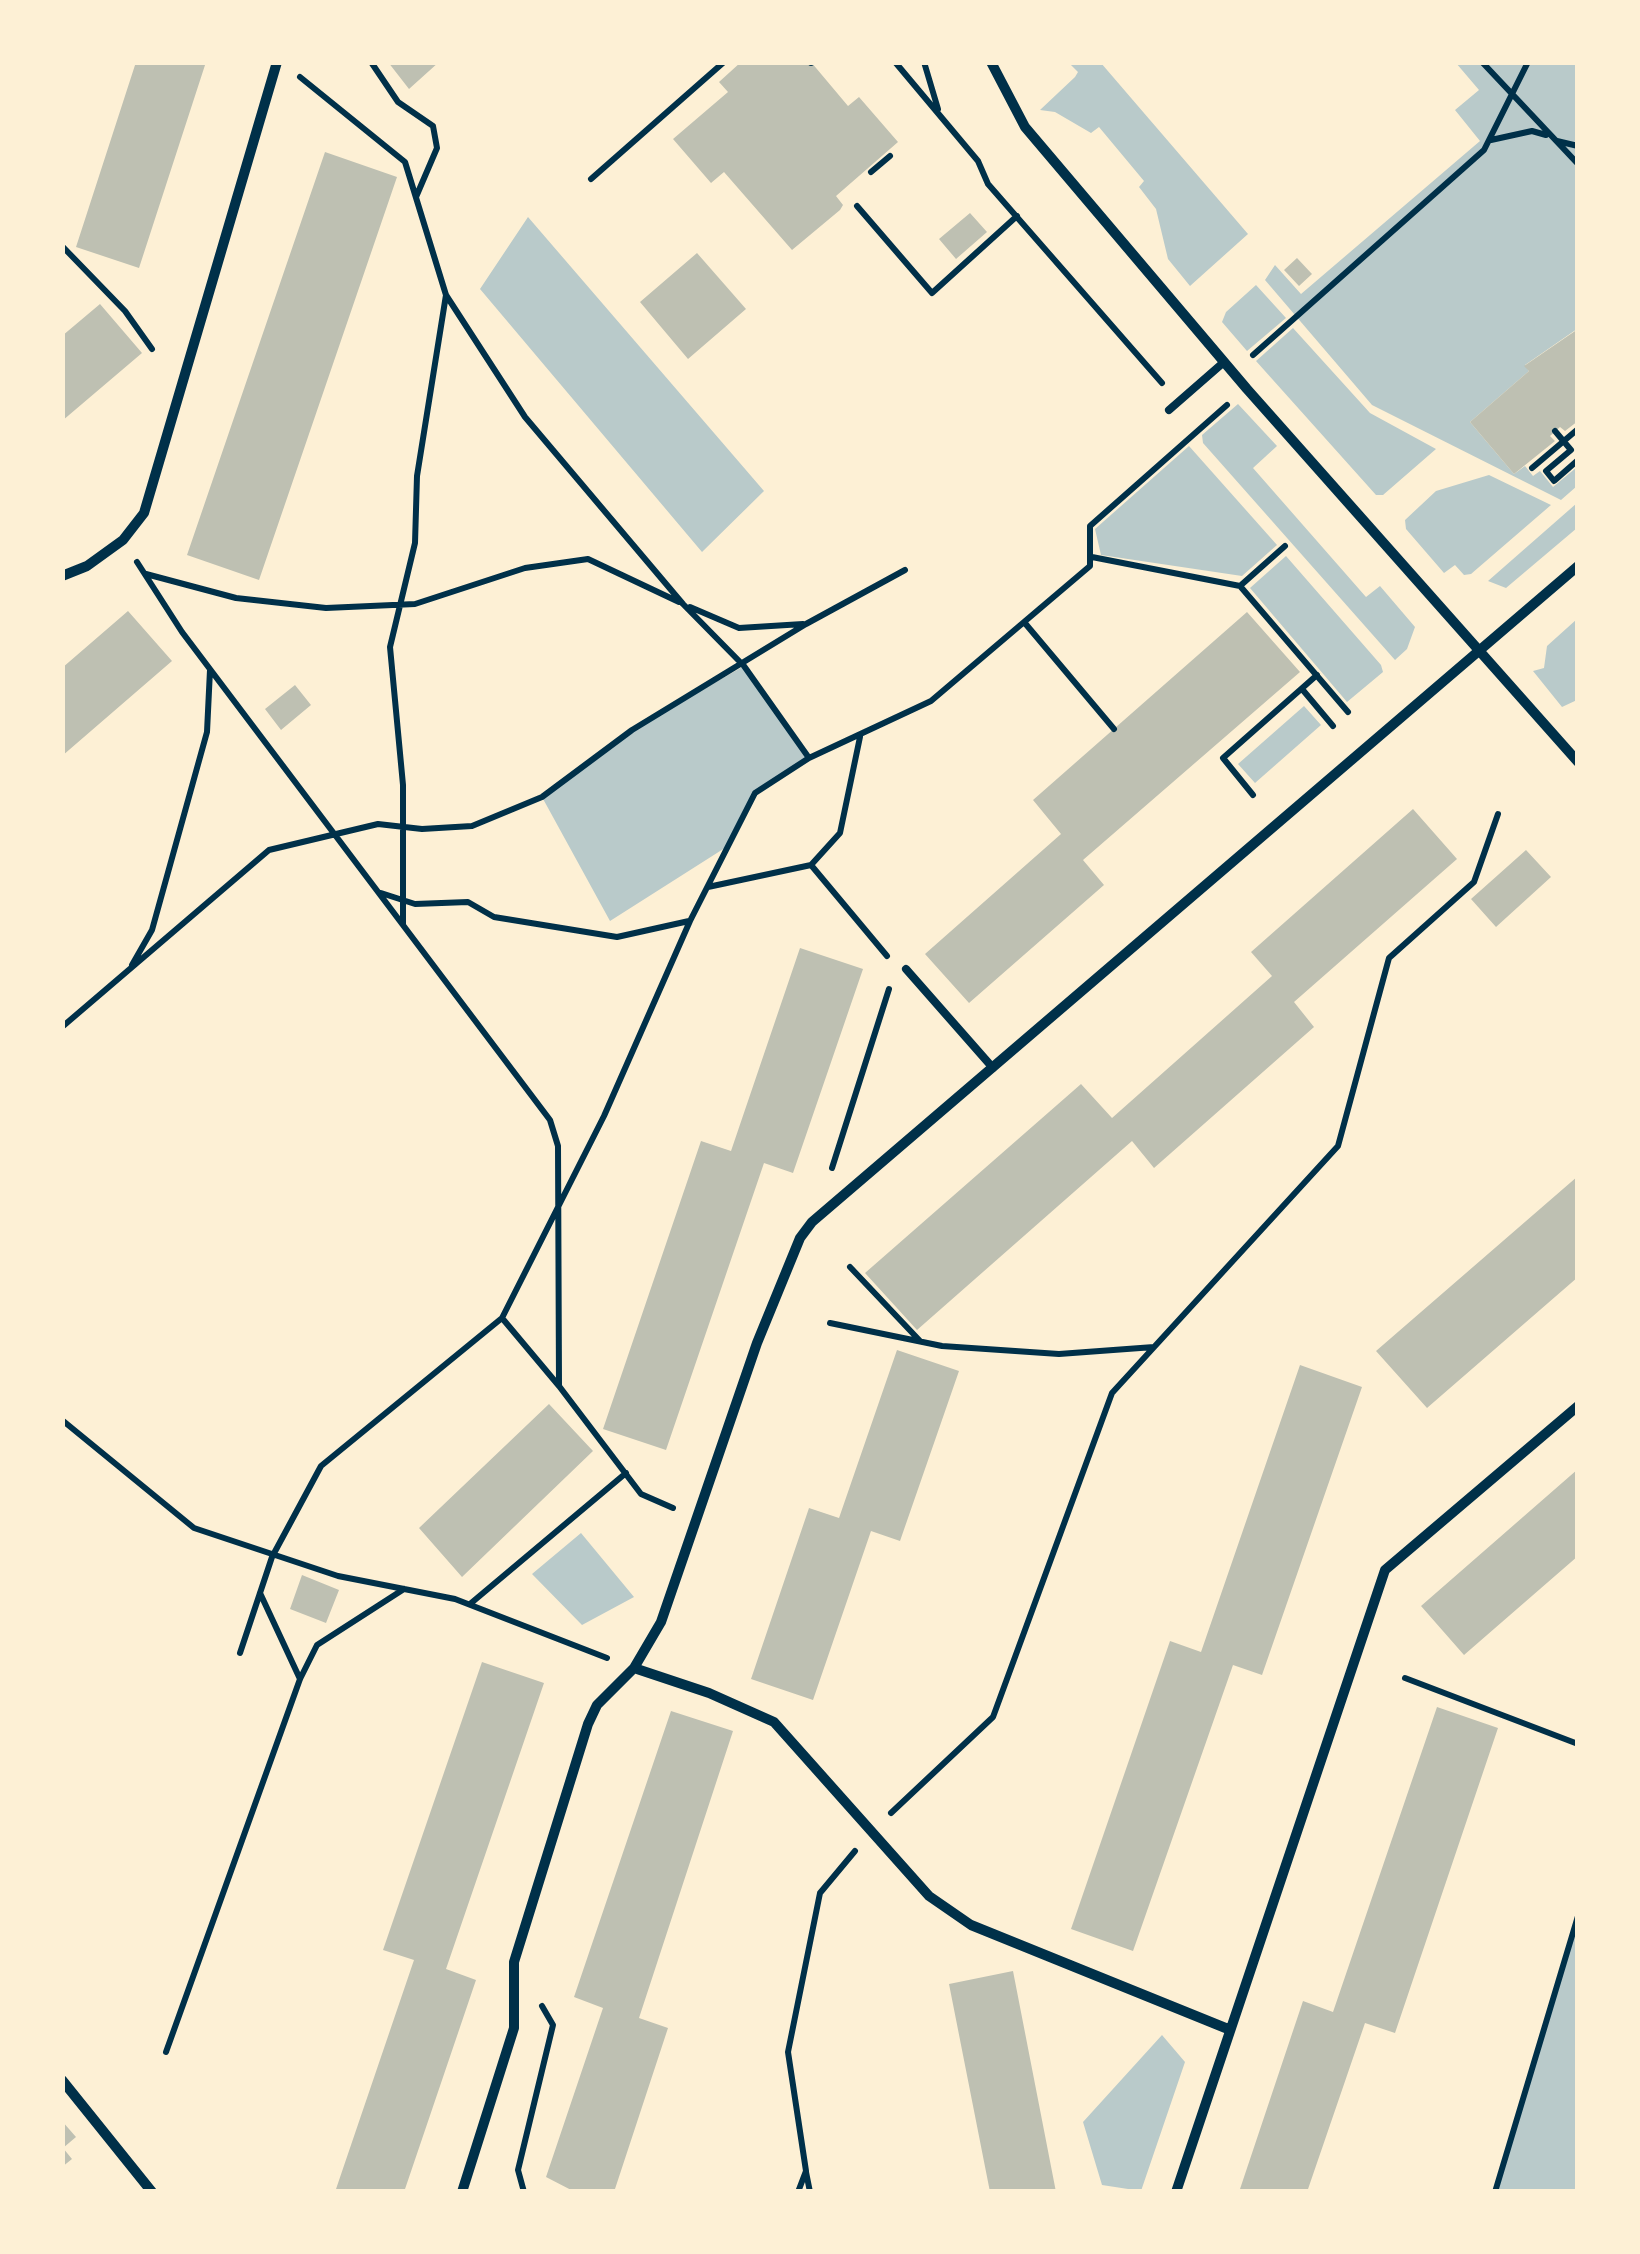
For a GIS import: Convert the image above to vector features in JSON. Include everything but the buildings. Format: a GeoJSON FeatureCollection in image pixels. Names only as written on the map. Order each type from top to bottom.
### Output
{"type":"FeatureCollection","features":[{"type":"Feature","properties":{"kind":"street"},"geometry":{"type":"LineString","coordinates":[[62,576],[87,566],[123,540],[144,513],[277,62]]}},
{"type":"Feature","properties":{"kind":"street"},"geometry":{"type":"LineString","coordinates":[[991,62],[1025,127],[1247,389],[1578,762]]}},
{"type":"Feature","properties":{"kind":"street"},"geometry":{"type":"LineString","coordinates":[[462,2192],[514,2028],[514,1962],[588,1724],[597,1706],[634,1668],[661,1622],[757,1343],[800,1238],[812,1222],[1578,566]]}},
{"type":"Feature","properties":{"kind":"street"},"geometry":{"type":"LineString","coordinates":[[1176,2192],[1385,1570],[1578,1406]]}},
{"type":"Feature","properties":{"kind":"street"},"geometry":{"type":"LineString","coordinates":[[634,1668],[709,1693],[774,1722],[929,1896],[971,1924],[1228,2029]]}},
{"type":"Feature","properties":{"kind":"street"},"geometry":{"type":"LineString","coordinates":[[62,2080],[152,2192]]}},
{"type":"Feature","properties":{"kind":"lane"},"geometry":{"type":"LineString","coordinates":[[1169,410],[1224,362]]}},
{"type":"Feature","properties":{"kind":"lane"},"geometry":{"type":"LineString","coordinates":[[901,968],[993,1068]]}},
{"type":"Feature","properties":{"kind":"path"},"geometry":{"type":"LineString","coordinates":[[371,62],[398,102],[434,126],[438,148],[415,198]]}},
{"type":"Feature","properties":{"kind":"path"},"geometry":{"type":"LineString","coordinates":[[591,179],[724,62]]}},
{"type":"Feature","properties":{"kind":"path"},"geometry":{"type":"LineString","coordinates":[[895,62],[978,161],[988,184],[1178,402],[1190,436]]}},
{"type":"Feature","properties":{"kind":"path"},"geometry":{"type":"LineString","coordinates":[[924,62],[938,113]]}},
{"type":"Feature","properties":{"kind":"path"},"geometry":{"type":"LineString","coordinates":[[1482,62],[1546,136],[1578,164]]}},
{"type":"Feature","properties":{"kind":"path"},"geometry":{"type":"LineString","coordinates":[[1253,356],[1490,140],[1528,62]]}},
{"type":"Feature","properties":{"kind":"path"},"geometry":{"type":"LineString","coordinates":[[293,71],[404,162],[446,295],[526,417],[683,604],[744,666],[810,758]]}},
{"type":"Feature","properties":{"kind":"path"},"geometry":{"type":"LineString","coordinates":[[1490,140],[1532,131],[1578,146]]}},
{"type":"Feature","properties":{"kind":"path"},"geometry":{"type":"LineString","coordinates":[[871,172],[890,156]]}},
{"type":"Feature","properties":{"kind":"path"},"geometry":{"type":"LineString","coordinates":[[857,206],[932,293],[1017,216]]}},
{"type":"Feature","properties":{"kind":"path"},"geometry":{"type":"LineString","coordinates":[[62,246],[125,310],[152,349]]}},
{"type":"Feature","properties":{"kind":"path"},"geometry":{"type":"LineString","coordinates":[[403,926],[400,899],[405,827],[390,647],[414,543],[416,476],[446,295]]}},
{"type":"Feature","properties":{"kind":"path"},"geometry":{"type":"LineString","coordinates":[[240,1652],[272,1557],[321,1466],[502,1318],[604,1116],[690,921],[754,793],[810,758],[931,700],[1090,566],[1090,526],[1247,389]]}},
{"type":"Feature","properties":{"kind":"path"},"geometry":{"type":"LineString","coordinates":[[1532,468],[1578,429]]}},
{"type":"Feature","properties":{"kind":"path"},"geometry":{"type":"LineString","coordinates":[[1555,431],[1571,450],[1546,470],[1554,481],[1578,460]]}},
{"type":"Feature","properties":{"kind":"path"},"geometry":{"type":"LineString","coordinates":[[123,540],[210,669],[550,1120],[558,1146],[559,1386]]}},
{"type":"Feature","properties":{"kind":"path"},"geometry":{"type":"LineString","coordinates":[[1240,586],[1284,546]]}},
{"type":"Feature","properties":{"kind":"path"},"geometry":{"type":"LineString","coordinates":[[1092,557],[1240,586],[1348,712]]}},
{"type":"Feature","properties":{"kind":"path"},"geometry":{"type":"LineString","coordinates":[[145,574],[236,598],[326,608],[415,604],[525,568],[588,560],[740,628],[806,624]]}},
{"type":"Feature","properties":{"kind":"path"},"geometry":{"type":"LineString","coordinates":[[62,1027],[268,850],[378,824],[472,826],[542,798],[632,730],[744,666],[806,624],[906,570]]}},
{"type":"Feature","properties":{"kind":"path"},"geometry":{"type":"LineString","coordinates":[[1024,622],[1114,729]]}},
{"type":"Feature","properties":{"kind":"path"},"geometry":{"type":"LineString","coordinates":[[130,969],[152,930],[208,732],[210,669]]}},
{"type":"Feature","properties":{"kind":"path"},"geometry":{"type":"LineString","coordinates":[[1253,796],[1223,758],[1317,675]]}},
{"type":"Feature","properties":{"kind":"path"},"geometry":{"type":"LineString","coordinates":[[1302,690],[1333,726]]}},
{"type":"Feature","properties":{"kind":"path"},"geometry":{"type":"LineString","coordinates":[[708,887],[810,866],[840,833],[860,735]]}},
{"type":"Feature","properties":{"kind":"path"},"geometry":{"type":"LineString","coordinates":[[810,2192],[788,2052],[820,1893],[872,1831],[993,1718],[1112,1393],[1338,1146],[1389,958],[1474,882],[1498,814]]}},
{"type":"Feature","properties":{"kind":"path"},"geometry":{"type":"LineString","coordinates":[[810,866],[901,968]]}},
{"type":"Feature","properties":{"kind":"path"},"geometry":{"type":"LineString","coordinates":[[378,892],[415,904],[468,902],[494,917],[617,937],[690,921]]}},
{"type":"Feature","properties":{"kind":"path"},"geometry":{"type":"LineString","coordinates":[[830,1172],[890,986]]}},
{"type":"Feature","properties":{"kind":"path"},"geometry":{"type":"LineString","coordinates":[[850,1267],[921,1342]]}},
{"type":"Feature","properties":{"kind":"path"},"geometry":{"type":"LineString","coordinates":[[502,1318],[641,1494],[697,1518]]}},
{"type":"Feature","properties":{"kind":"path"},"geometry":{"type":"LineString","coordinates":[[830,1322],[921,1342],[1059,1354],[1155,1347]]}},
{"type":"Feature","properties":{"kind":"path"},"geometry":{"type":"LineString","coordinates":[[62,1420],[194,1528],[272,1557],[470,1604],[634,1668]]}},
{"type":"Feature","properties":{"kind":"path"},"geometry":{"type":"LineString","coordinates":[[470,1604],[626,1473]]}},
{"type":"Feature","properties":{"kind":"path"},"geometry":{"type":"LineString","coordinates":[[166,2052],[300,1679],[317,1645],[405,1589]]}},
{"type":"Feature","properties":{"kind":"path"},"geometry":{"type":"LineString","coordinates":[[260,1592],[300,1679]]}},
{"type":"Feature","properties":{"kind":"path"},"geometry":{"type":"LineString","coordinates":[[1406,1678],[1578,1744]]}},
{"type":"Feature","properties":{"kind":"path"},"geometry":{"type":"LineString","coordinates":[[1496,2192],[1578,1916]]}},
{"type":"Feature","properties":{"kind":"path"},"geometry":{"type":"LineString","coordinates":[[514,1962],[553,2025],[518,2170],[524,2192]]}},
{"type":"Feature","properties":{"kind":"path"},"geometry":{"type":"LineString","coordinates":[[798,2192],[806,2171]]}},
{"type":"Feature","properties":{"kind":"shaded area"},"geometry":{"type":"Polygon","coordinates":[[[1069,63],[1101,63],[1248,234],[1190,286],[1168,259],[1156,209],[1139,187],[1144,181],[1099,127],[1091,133],[1055,112],[1040,110],[1075,77],[1078,72],[1069,63]]]}},
{"type":"Feature","properties":{"kind":"shaded area"},"geometry":{"type":"Polygon","coordinates":[[[1456,63],[1577,63],[1577,329],[1525,365],[1529,371],[1470,422],[1514,474],[1525,466],[1533,476],[1540,471],[1553,487],[1577,467],[1577,486],[1561,500],[1372,405],[1265,280],[1275,265],[1301,294],[1480,141],[1455,110],[1479,90],[1456,63]]]}},
{"type":"Feature","properties":{"kind":"shaded area"},"geometry":{"type":"Polygon","coordinates":[[[528,217],[764,491],[702,552],[480,289],[528,217]]]}},
{"type":"Feature","properties":{"kind":"shaded area"},"geometry":{"type":"Polygon","coordinates":[[[1256,285],[1286,318],[1247,351],[1222,322],[1226,312],[1256,285]]]}},
{"type":"Feature","properties":{"kind":"shaded area"},"geometry":{"type":"Polygon","coordinates":[[[1293,328],[1370,413],[1436,449],[1383,495],[1376,495],[1256,361],[1293,328]]]}},
{"type":"Feature","properties":{"kind":"shaded area"},"geometry":{"type":"Polygon","coordinates":[[[1238,404],[1277,446],[1253,468],[1366,597],[1380,586],[1415,627],[1407,649],[1395,660],[1203,443],[1202,435],[1238,404]]]}},
{"type":"Feature","properties":{"kind":"shaded area"},"geometry":{"type":"Polygon","coordinates":[[[1189,446],[1277,545],[1242,576],[1101,555],[1095,529],[1189,446]]]}},
{"type":"Feature","properties":{"kind":"shaded area"},"geometry":{"type":"Polygon","coordinates":[[[1489,475],[1551,505],[1471,574],[1464,575],[1455,565],[1444,573],[1406,529],[1405,520],[1436,491],[1489,475]]]}},
{"type":"Feature","properties":{"kind":"shaded area"},"geometry":{"type":"Polygon","coordinates":[[[1577,503],[1577,528],[1506,588],[1488,581],[1577,503]]]}},
{"type":"Feature","properties":{"kind":"shaded area"},"geometry":{"type":"Polygon","coordinates":[[[1286,556],[1381,665],[1383,672],[1347,702],[1250,588],[1286,556]]]}},
{"type":"Feature","properties":{"kind":"shaded area"},"geometry":{"type":"Polygon","coordinates":[[[1577,619],[1577,700],[1562,707],[1533,671],[1544,668],[1547,646],[1577,619]]]}},
{"type":"Feature","properties":{"kind":"shaded area"},"geometry":{"type":"Polygon","coordinates":[[[744,666],[809,758],[755,793],[728,846],[610,921],[542,797],[632,730],[744,666]]]}},
{"type":"Feature","properties":{"kind":"shaded area"},"geometry":{"type":"Polygon","coordinates":[[[1304,706],[1321,725],[1255,783],[1238,764],[1304,706]]]}},
{"type":"Feature","properties":{"kind":"shaded area"},"geometry":{"type":"Polygon","coordinates":[[[581,1533],[634,1597],[582,1625],[532,1574],[581,1533]]]}},
{"type":"Feature","properties":{"kind":"shaded area"},"geometry":{"type":"Polygon","coordinates":[[[1577,1916],[1577,2191],[1495,2191],[1577,1916]]]}},
{"type":"Feature","properties":{"kind":"shaded area"},"geometry":{"type":"Polygon","coordinates":[[[1162,2035],[1185,2062],[1141,2191],[1102,2185],[1083,2122],[1162,2035]]]}}]}
